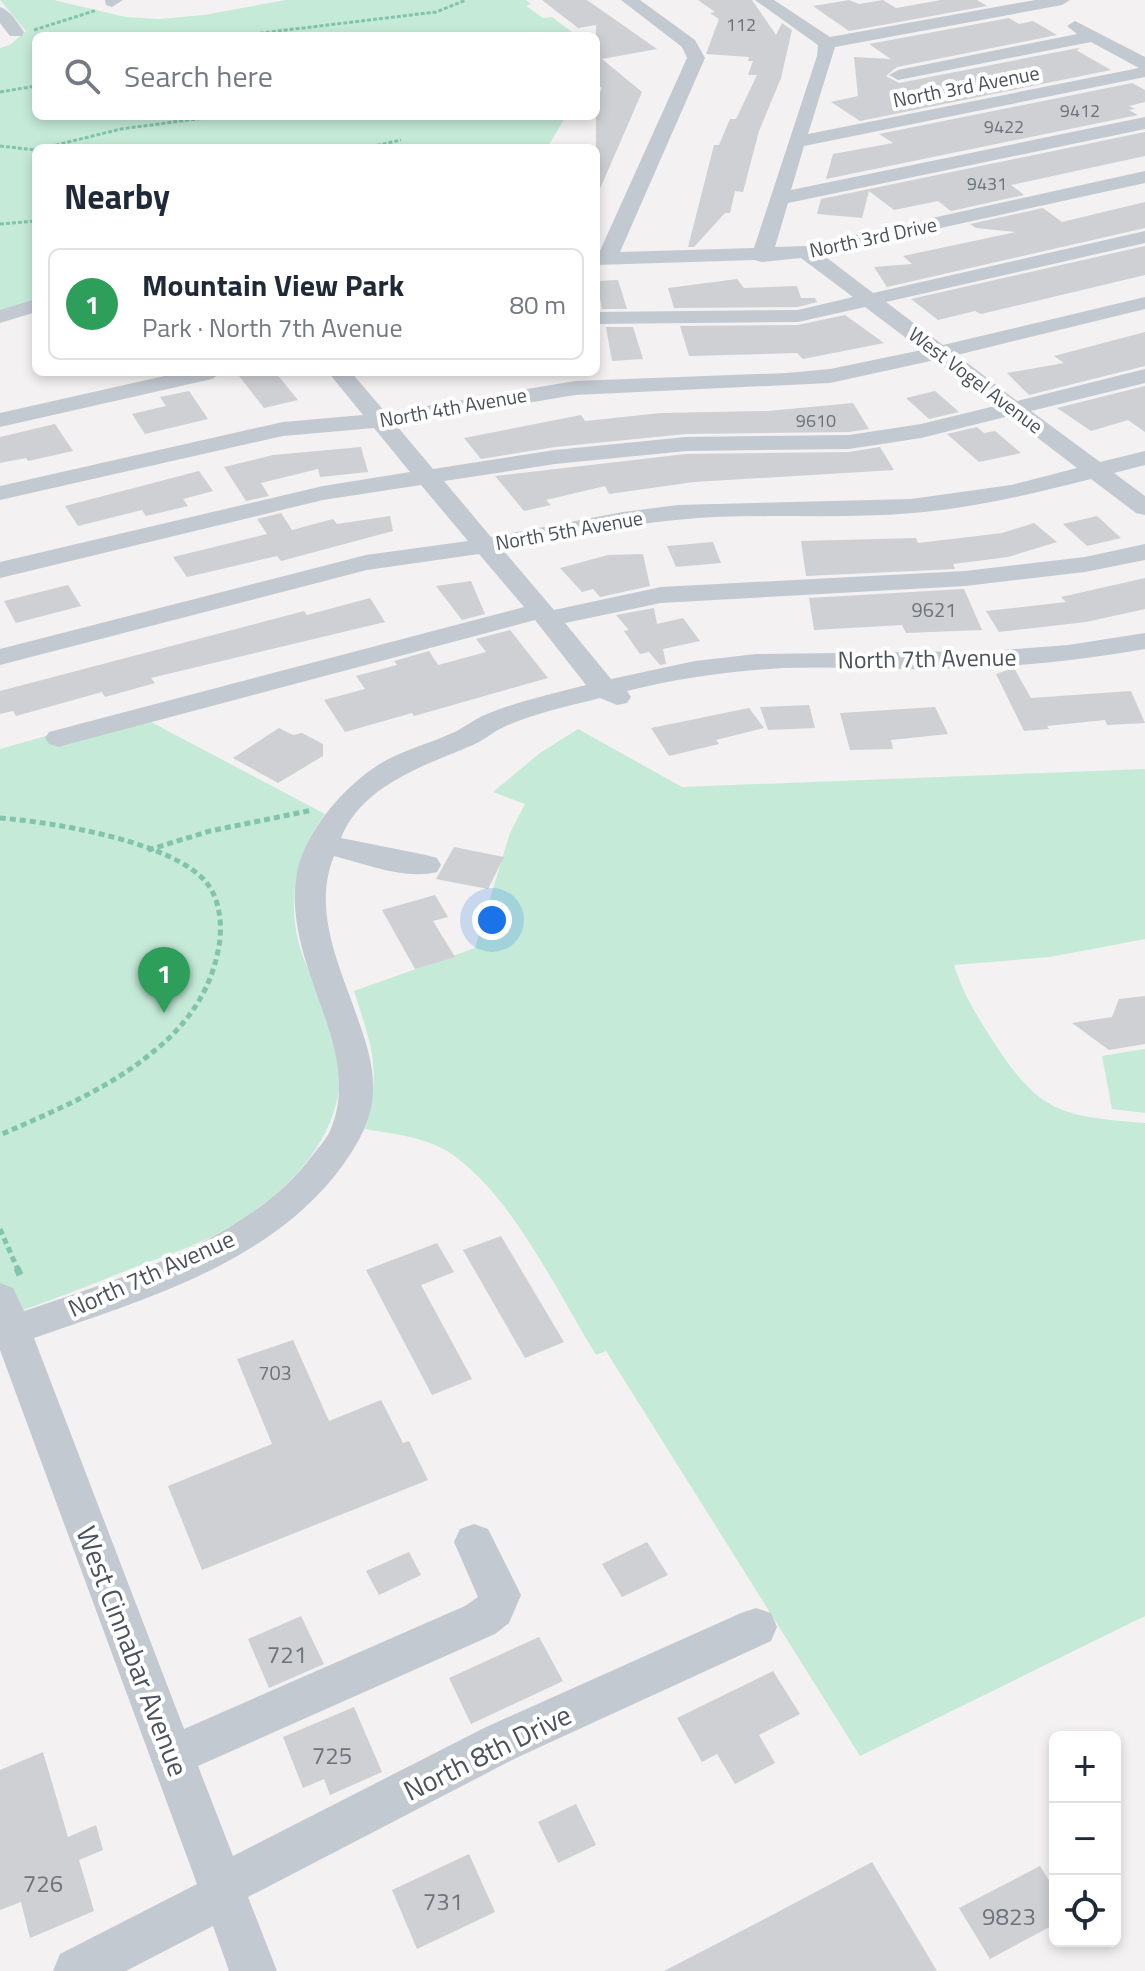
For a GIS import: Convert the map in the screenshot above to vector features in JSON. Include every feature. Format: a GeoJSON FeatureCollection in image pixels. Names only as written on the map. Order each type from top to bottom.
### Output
{"type":"FeatureCollection","features":[{"type":"Feature","properties":{"kind":"street"},"geometry":{"type":"LineString","coordinates":[[601,259],[696,58],[689,44],[629,0]]}},
{"type":"Feature","properties":{"kind":"street"},"geometry":{"type":"LineString","coordinates":[[763,0],[827,43],[855,47],[1031,2],[1062,0]]}},
{"type":"Feature","properties":{"kind":"street"},"geometry":{"type":"LineString","coordinates":[[1031,2],[1145,64]]}},
{"type":"Feature","properties":{"kind":"street"},"geometry":{"type":"LineString","coordinates":[[0,12],[20,34]]}},
{"type":"Feature","properties":{"kind":"street"},"geometry":{"type":"LineString","coordinates":[[954,111],[892,71],[1093,36]]}},
{"type":"Feature","properties":{"kind":"street"},"geometry":{"type":"LineString","coordinates":[[762,256],[826,56],[827,43]]}},
{"type":"Feature","properties":{"kind":"street","name":"North 3rd Avenue"},"geometry":{"type":"LineString","coordinates":[[796,142],[1145,72]]}},
{"type":"Feature","properties":{"kind":"street"},"geometry":{"type":"LineString","coordinates":[[778,199],[1145,123]]}},
{"type":"Feature","properties":{"kind":"street","name":"North 3rd Drive"},"geometry":{"type":"LineString","coordinates":[[601,259],[762,256],[806,252],[1145,177]]}},
{"type":"Feature","properties":{"kind":"street"},"geometry":{"type":"LineString","coordinates":[[600,318],[798,316],[1145,237]]}},
{"type":"Feature","properties":{"kind":"street","name":"West Vogel Avenue"},"geometry":{"type":"LineString","coordinates":[[806,252],[1145,508]]}},
{"type":"Feature","properties":{"kind":"street","name":"North 4th Avenue"},"geometry":{"type":"LineString","coordinates":[[0,493],[257,433],[380,421],[575,388],[787,380],[876,368],[1145,303]]}},
{"type":"Feature","properties":{"kind":"street"},"geometry":{"type":"LineString","coordinates":[[0,317],[32,306]]}},
{"type":"Feature","properties":{"kind":"street"},"geometry":{"type":"LineString","coordinates":[[0,420],[194,376]]}},
{"type":"Feature","properties":{"kind":"street"},"geometry":{"type":"LineString","coordinates":[[342,376],[610,692]]}},
{"type":"Feature","properties":{"kind":"street"},"geometry":{"type":"LineString","coordinates":[[0,570],[323,493],[555,457],[686,444],[849,442],[921,431],[1145,376]]}},
{"type":"Feature","properties":{"kind":"street","name":"North 5th Avenue"},"geometry":{"type":"LineString","coordinates":[[0,657],[366,563],[678,512],[911,506],[961,500],[1145,458]]}},
{"type":"Feature","properties":{"kind":"street"},"geometry":{"type":"LineString","coordinates":[[59,738],[660,595],[982,579],[1091,566],[1145,552]]}},
{"type":"Feature","properties":{"kind":"street","name":"North 7th Avenue"},"geometry":{"type":"LineString","coordinates":[[4,1321],[143,1282],[226,1244],[286,1205],[315,1178],[339,1146],[352,1115],[357,1086],[348,1032],[316,946],[307,912],[309,878],[322,843],[344,808],[386,773],[474,734],[500,733],[610,692],[692,680],[708,670],[783,660],[942,661],[1024,657],[1145,641]]}},
{"type":"Feature","properties":{"kind":"street"},"geometry":{"type":"LineString","coordinates":[[322,843],[385,859],[426,865]]}},
{"type":"Feature","properties":{"kind":"street","name":"West Cinnabar Avenue"},"geometry":{"type":"LineString","coordinates":[[4,1321],[173,1755],[253,1971]]}},
{"type":"Feature","properties":{"kind":"street"},"geometry":{"type":"LineString","coordinates":[[173,1755],[480,1620],[494,1610],[500,1595],[474,1542]]}},
{"type":"Feature","properties":{"kind":"street","name":"North 8th Drive"},"geometry":{"type":"LineString","coordinates":[[77,1971],[500,1743],[756,1627]]}},
{"type":"Feature","properties":{"kind":"path"},"geometry":{"type":"LineString","coordinates":[[269,32],[436,12],[466,0]]}},
{"type":"Feature","properties":{"kind":"path"},"geometry":{"type":"LineString","coordinates":[[20,34],[101,9],[113,1]]}},
{"type":"Feature","properties":{"kind":"path"},"geometry":{"type":"LineString","coordinates":[[0,92],[32,87]]}},
{"type":"Feature","properties":{"kind":"path"},"geometry":{"type":"LineString","coordinates":[[60,144],[121,129],[189,120]]}},
{"type":"Feature","properties":{"kind":"path"},"geometry":{"type":"LineString","coordinates":[[383,144],[401,140]]}},
{"type":"Feature","properties":{"kind":"path"},"geometry":{"type":"LineString","coordinates":[[0,146],[32,150]]}},
{"type":"Feature","properties":{"kind":"path"},"geometry":{"type":"LineString","coordinates":[[0,224],[32,221]]}},
{"type":"Feature","properties":{"kind":"path"},"geometry":{"type":"LineString","coordinates":[[147,851],[248,821],[344,808]]}},
{"type":"Feature","properties":{"kind":"path"},"geometry":{"type":"LineString","coordinates":[[0,818],[54,822],[94,831],[182,864],[204,880],[216,899],[221,934],[215,969],[196,1007],[166,1041],[125,1074],[0,1135]]}},
{"type":"Feature","properties":{"kind":"green space"},"geometry":{"type":"Polygon","coordinates":[[[0,0],[54,0],[125,17],[160,19],[204,15],[286,0],[526,0],[531,4],[526,6],[543,18],[552,17],[572,32],[32,32],[32,120],[564,120],[549,144],[32,144],[32,301],[0,311],[0,48],[10,45],[26,31],[0,0]]]}},
{"type":"Feature","properties":{"kind":"green space"},"geometry":{"type":"Polygon","coordinates":[[[149,721],[325,814],[305,849],[295,885],[294,904],[295,924],[305,962],[334,1029],[340,1063],[338,1095],[329,1124],[314,1152],[294,1177],[243,1219],[194,1245],[0,1318],[0,749],[49,735],[149,721]]]}},
{"type":"Feature","properties":{"kind":"green space"},"geometry":{"type":"Polygon","coordinates":[[[578,729],[682,787],[1145,769],[1145,939],[1050,957],[954,965],[966,995],[993,1041],[1025,1084],[1040,1097],[1056,1107],[1093,1118],[1145,1123],[1145,1616],[860,1756],[606,1351],[596,1355],[532,1247],[495,1195],[475,1173],[443,1149],[410,1137],[365,1129],[373,1091],[373,1059],[354,991],[475,948],[510,833],[525,804],[493,792],[540,753],[578,729]]]}},
{"type":"Feature","properties":{"kind":"green space"},"geometry":{"type":"Polygon","coordinates":[[[1145,1049],[1145,1113],[1112,1109],[1102,1056],[1145,1049]]]}},
{"type":"Feature","properties":{"kind":"building"},"geometry":{"type":"Polygon","coordinates":[[[542,0],[587,0],[657,49],[602,59],[642,92],[600,189],[600,144],[596,144],[596,120],[600,120],[602,88],[600,32],[596,32],[596,25],[578,28],[542,0]]]}},
{"type":"Feature","properties":{"kind":"building"},"geometry":{"type":"Polygon","coordinates":[[[698,0],[752,0],[776,35],[782,23],[792,30],[781,78],[759,131],[743,192],[735,191],[730,213],[725,213],[694,247],[688,247],[714,145],[719,145],[730,119],[736,119],[757,75],[748,75],[753,61],[748,61],[749,57],[706,54],[719,19],[710,13],[715,12],[698,0]]]}},
{"type":"Feature","properties":{"kind":"building"},"geometry":{"type":"Polygon","coordinates":[[[849,0],[859,4],[883,0],[896,8],[941,0],[977,0],[987,6],[849,31],[813,6],[849,0]]]}},
{"type":"Feature","properties":{"kind":"building"},"geometry":{"type":"Polygon","coordinates":[[[1009,18],[1019,24],[1033,21],[1057,35],[897,67],[886,76],[899,83],[1078,48],[1076,50],[1111,70],[860,121],[831,102],[858,96],[854,57],[891,59],[869,44],[1009,18]]]}},
{"type":"Feature","properties":{"kind":"building"},"geometry":{"type":"Polygon","coordinates":[[[1132,83],[1145,90],[1145,102],[1129,106],[1135,109],[1129,110],[1138,115],[826,179],[833,154],[893,143],[879,134],[1132,83]]]}},
{"type":"Feature","properties":{"kind":"building"},"geometry":{"type":"Polygon","coordinates":[[[1145,132],[1145,156],[1011,185],[1024,195],[951,211],[938,201],[894,210],[869,191],[862,218],[817,214],[821,199],[1145,132]]]}},
{"type":"Feature","properties":{"kind":"building"},"geometry":{"type":"Polygon","coordinates":[[[1145,202],[1145,228],[887,287],[874,267],[912,264],[903,256],[1016,232],[976,228],[970,224],[1043,208],[1062,222],[1145,202]]]}},
{"type":"Feature","properties":{"kind":"building"},"geometry":{"type":"Polygon","coordinates":[[[1145,246],[1145,275],[981,314],[975,311],[938,320],[911,299],[1145,246]]]}},
{"type":"Feature","properties":{"kind":"building"},"geometry":{"type":"Polygon","coordinates":[[[737,279],[744,288],[797,286],[801,298],[815,298],[817,302],[798,307],[674,308],[668,288],[737,279]]]}},
{"type":"Feature","properties":{"kind":"building"},"geometry":{"type":"Polygon","coordinates":[[[618,280],[627,309],[602,309],[600,281],[618,280]]]}},
{"type":"Feature","properties":{"kind":"building"},"geometry":{"type":"Polygon","coordinates":[[[845,315],[884,343],[803,359],[797,353],[689,356],[680,326],[798,325],[845,315]]]}},
{"type":"Feature","properties":{"kind":"building"},"geometry":{"type":"Polygon","coordinates":[[[606,327],[633,327],[643,359],[612,361],[606,327]]]}},
{"type":"Feature","properties":{"kind":"building"},"geometry":{"type":"Polygon","coordinates":[[[1145,332],[1145,366],[1029,395],[1007,373],[1064,363],[1054,356],[1145,332]]]}},
{"type":"Feature","properties":{"kind":"building"},"geometry":{"type":"Polygon","coordinates":[[[239,376],[278,376],[298,400],[264,408],[239,376]]]}},
{"type":"Feature","properties":{"kind":"building"},"geometry":{"type":"Polygon","coordinates":[[[1145,386],[1145,432],[1128,420],[1091,431],[1057,408],[1145,386]]]}},
{"type":"Feature","properties":{"kind":"building"},"geometry":{"type":"Polygon","coordinates":[[[189,391],[208,419],[145,434],[132,414],[166,406],[160,397],[189,391]]]}},
{"type":"Feature","properties":{"kind":"building"},"geometry":{"type":"Polygon","coordinates":[[[935,391],[959,412],[929,419],[906,398],[935,391]]]}},
{"type":"Feature","properties":{"kind":"building"},"geometry":{"type":"Polygon","coordinates":[[[853,403],[869,429],[849,432],[686,434],[555,447],[481,459],[464,438],[581,415],[585,421],[661,413],[768,411],[853,403]]]}},
{"type":"Feature","properties":{"kind":"building"},"geometry":{"type":"Polygon","coordinates":[[[55,424],[73,451],[28,461],[26,458],[0,463],[0,437],[55,424]]]}},
{"type":"Feature","properties":{"kind":"building"},"geometry":{"type":"Polygon","coordinates":[[[977,427],[984,433],[995,431],[1021,453],[979,462],[947,434],[977,427]]]}},
{"type":"Feature","properties":{"kind":"building"},"geometry":{"type":"Polygon","coordinates":[[[361,447],[368,472],[320,477],[318,469],[261,483],[269,496],[246,501],[224,467],[273,455],[361,447]]]}},
{"type":"Feature","properties":{"kind":"building"},"geometry":{"type":"Polygon","coordinates":[[[880,447],[894,470],[694,482],[609,494],[605,486],[546,500],[551,505],[524,511],[495,476],[686,454],[849,452],[880,447]]]}},
{"type":"Feature","properties":{"kind":"building"},"geometry":{"type":"Polygon","coordinates":[[[199,471],[213,491],[183,499],[188,506],[146,516],[142,510],[78,526],[65,506],[199,471]]]}},
{"type":"Feature","properties":{"kind":"building"},"geometry":{"type":"Polygon","coordinates":[[[281,513],[292,530],[333,519],[337,524],[390,516],[393,531],[281,561],[277,556],[187,577],[173,557],[267,534],[257,519],[281,513]]]}},
{"type":"Feature","properties":{"kind":"building"},"geometry":{"type":"Polygon","coordinates":[[[1097,516],[1121,538],[1087,546],[1063,524],[1097,516]]]}},
{"type":"Feature","properties":{"kind":"building"},"geometry":{"type":"Polygon","coordinates":[[[1034,523],[1057,542],[1008,557],[953,564],[955,569],[806,576],[801,541],[916,538],[918,543],[1002,533],[1034,523]]]}},
{"type":"Feature","properties":{"kind":"building"},"geometry":{"type":"Polygon","coordinates":[[[713,542],[721,563],[676,567],[667,546],[713,542]]]}},
{"type":"Feature","properties":{"kind":"building"},"geometry":{"type":"Polygon","coordinates":[[[643,554],[650,586],[600,597],[593,589],[582,592],[560,568],[608,555],[643,554]]]}},
{"type":"Feature","properties":{"kind":"building"},"geometry":{"type":"Polygon","coordinates":[[[1145,578],[1145,609],[1086,622],[999,632],[986,611],[1066,602],[1061,597],[1145,578]]]}},
{"type":"Feature","properties":{"kind":"building"},"geometry":{"type":"Polygon","coordinates":[[[471,581],[485,614],[462,620],[436,586],[471,581]]]}},
{"type":"Feature","properties":{"kind":"building"},"geometry":{"type":"Polygon","coordinates":[[[68,585],[81,606],[16,623],[4,601],[68,585]]]}},
{"type":"Feature","properties":{"kind":"building"},"geometry":{"type":"Polygon","coordinates":[[[964,589],[982,630],[906,633],[902,625],[814,630],[809,598],[964,589]]]}},
{"type":"Feature","properties":{"kind":"building"},"geometry":{"type":"Polygon","coordinates":[[[370,598],[385,622],[151,678],[155,683],[105,697],[102,692],[16,716],[13,711],[0,714],[0,691],[304,611],[307,615],[370,598]]]}},
{"type":"Feature","properties":{"kind":"building"},"geometry":{"type":"Polygon","coordinates":[[[654,608],[657,624],[683,618],[700,641],[663,649],[666,664],[660,665],[649,652],[640,654],[624,631],[629,630],[616,615],[654,608]]]}},
{"type":"Feature","properties":{"kind":"building"},"geometry":{"type":"Polygon","coordinates":[[[510,630],[548,678],[345,732],[324,700],[365,689],[356,676],[397,665],[394,661],[429,651],[438,665],[486,652],[476,639],[510,630]]]}},
{"type":"Feature","properties":{"kind":"building"},"geometry":{"type":"Polygon","coordinates":[[[1014,668],[1031,698],[1131,691],[1145,723],[1107,725],[1105,720],[1024,731],[996,674],[1014,668]]]}},
{"type":"Feature","properties":{"kind":"building"},"geometry":{"type":"Polygon","coordinates":[[[809,705],[815,728],[768,730],[760,707],[809,705]]]}},
{"type":"Feature","properties":{"kind":"building"},"geometry":{"type":"Polygon","coordinates":[[[935,707],[948,734],[891,740],[893,749],[850,750],[840,713],[935,707]]]}},
{"type":"Feature","properties":{"kind":"building"},"geometry":{"type":"Polygon","coordinates":[[[749,708],[764,728],[716,740],[719,744],[669,756],[651,728],[749,708]]]}},
{"type":"Feature","properties":{"kind":"building"},"geometry":{"type":"Polygon","coordinates":[[[279,728],[293,735],[302,733],[323,744],[323,756],[278,783],[233,758],[279,728]]]}},
{"type":"Feature","properties":{"kind":"building"},"geometry":{"type":"Polygon","coordinates":[[[454,847],[504,857],[488,889],[436,879],[454,847]]]}},
{"type":"Feature","properties":{"kind":"building"},"geometry":{"type":"Polygon","coordinates":[[[435,895],[448,917],[433,921],[455,957],[415,969],[382,910],[435,895]]]}},
{"type":"Feature","properties":{"kind":"building"},"geometry":{"type":"Polygon","coordinates":[[[1145,996],[1145,1044],[1109,1050],[1072,1023],[1112,1017],[1119,999],[1145,996]]]}},
{"type":"Feature","properties":{"kind":"building"},"geometry":{"type":"Polygon","coordinates":[[[501,1236],[564,1342],[525,1358],[463,1250],[501,1236]]]}},
{"type":"Feature","properties":{"kind":"building"},"geometry":{"type":"Polygon","coordinates":[[[437,1243],[454,1272],[421,1285],[472,1379],[432,1395],[366,1270],[437,1243]]]}},
{"type":"Feature","properties":{"kind":"building"},"geometry":{"type":"Polygon","coordinates":[[[293,1340],[329,1421],[381,1400],[403,1443],[409,1441],[428,1480],[202,1570],[168,1486],[272,1444],[237,1359],[293,1340]]]}},
{"type":"Feature","properties":{"kind":"building"},"geometry":{"type":"Polygon","coordinates":[[[647,1542],[668,1575],[622,1597],[602,1564],[647,1542]]]}},
{"type":"Feature","properties":{"kind":"building"},"geometry":{"type":"Polygon","coordinates":[[[409,1552],[421,1575],[379,1595],[366,1571],[409,1552]]]}},
{"type":"Feature","properties":{"kind":"building"},"geometry":{"type":"Polygon","coordinates":[[[301,1616],[324,1664],[269,1688],[248,1639],[301,1616]]]}},
{"type":"Feature","properties":{"kind":"building"},"geometry":{"type":"Polygon","coordinates":[[[539,1637],[563,1681],[471,1724],[449,1678],[539,1637]]]}},
{"type":"Feature","properties":{"kind":"building"},"geometry":{"type":"Polygon","coordinates":[[[773,1671],[800,1714],[759,1735],[775,1763],[735,1784],[717,1754],[702,1762],[677,1718],[773,1671]]]}},
{"type":"Feature","properties":{"kind":"building"},"geometry":{"type":"Polygon","coordinates":[[[354,1707],[382,1772],[330,1795],[324,1779],[303,1788],[283,1737],[354,1707]]]}},
{"type":"Feature","properties":{"kind":"building"},"geometry":{"type":"Polygon","coordinates":[[[43,1752],[68,1837],[96,1825],[103,1850],[79,1860],[94,1911],[30,1938],[21,1902],[0,1910],[0,1770],[43,1752]]]}},
{"type":"Feature","properties":{"kind":"building"},"geometry":{"type":"Polygon","coordinates":[[[576,1804],[596,1845],[558,1863],[538,1822],[576,1804]]]}},
{"type":"Feature","properties":{"kind":"building"},"geometry":{"type":"Polygon","coordinates":[[[469,1854],[495,1912],[417,1949],[392,1890],[469,1854]]]}},
{"type":"Feature","properties":{"kind":"building"},"geometry":{"type":"Polygon","coordinates":[[[872,1862],[937,1971],[664,1971],[778,1912],[872,1862]]]}},
{"type":"Feature","properties":{"kind":"building"},"geometry":{"type":"Polygon","coordinates":[[[1040,1866],[1049,1880],[1049,1927],[990,1959],[959,1908],[1040,1866]]]}},
{"type":"Feature","properties":{"kind":"place","name":"Mountain View Park"},"geometry":{"type":"Point","coordinates":[164,1013]}}]}
